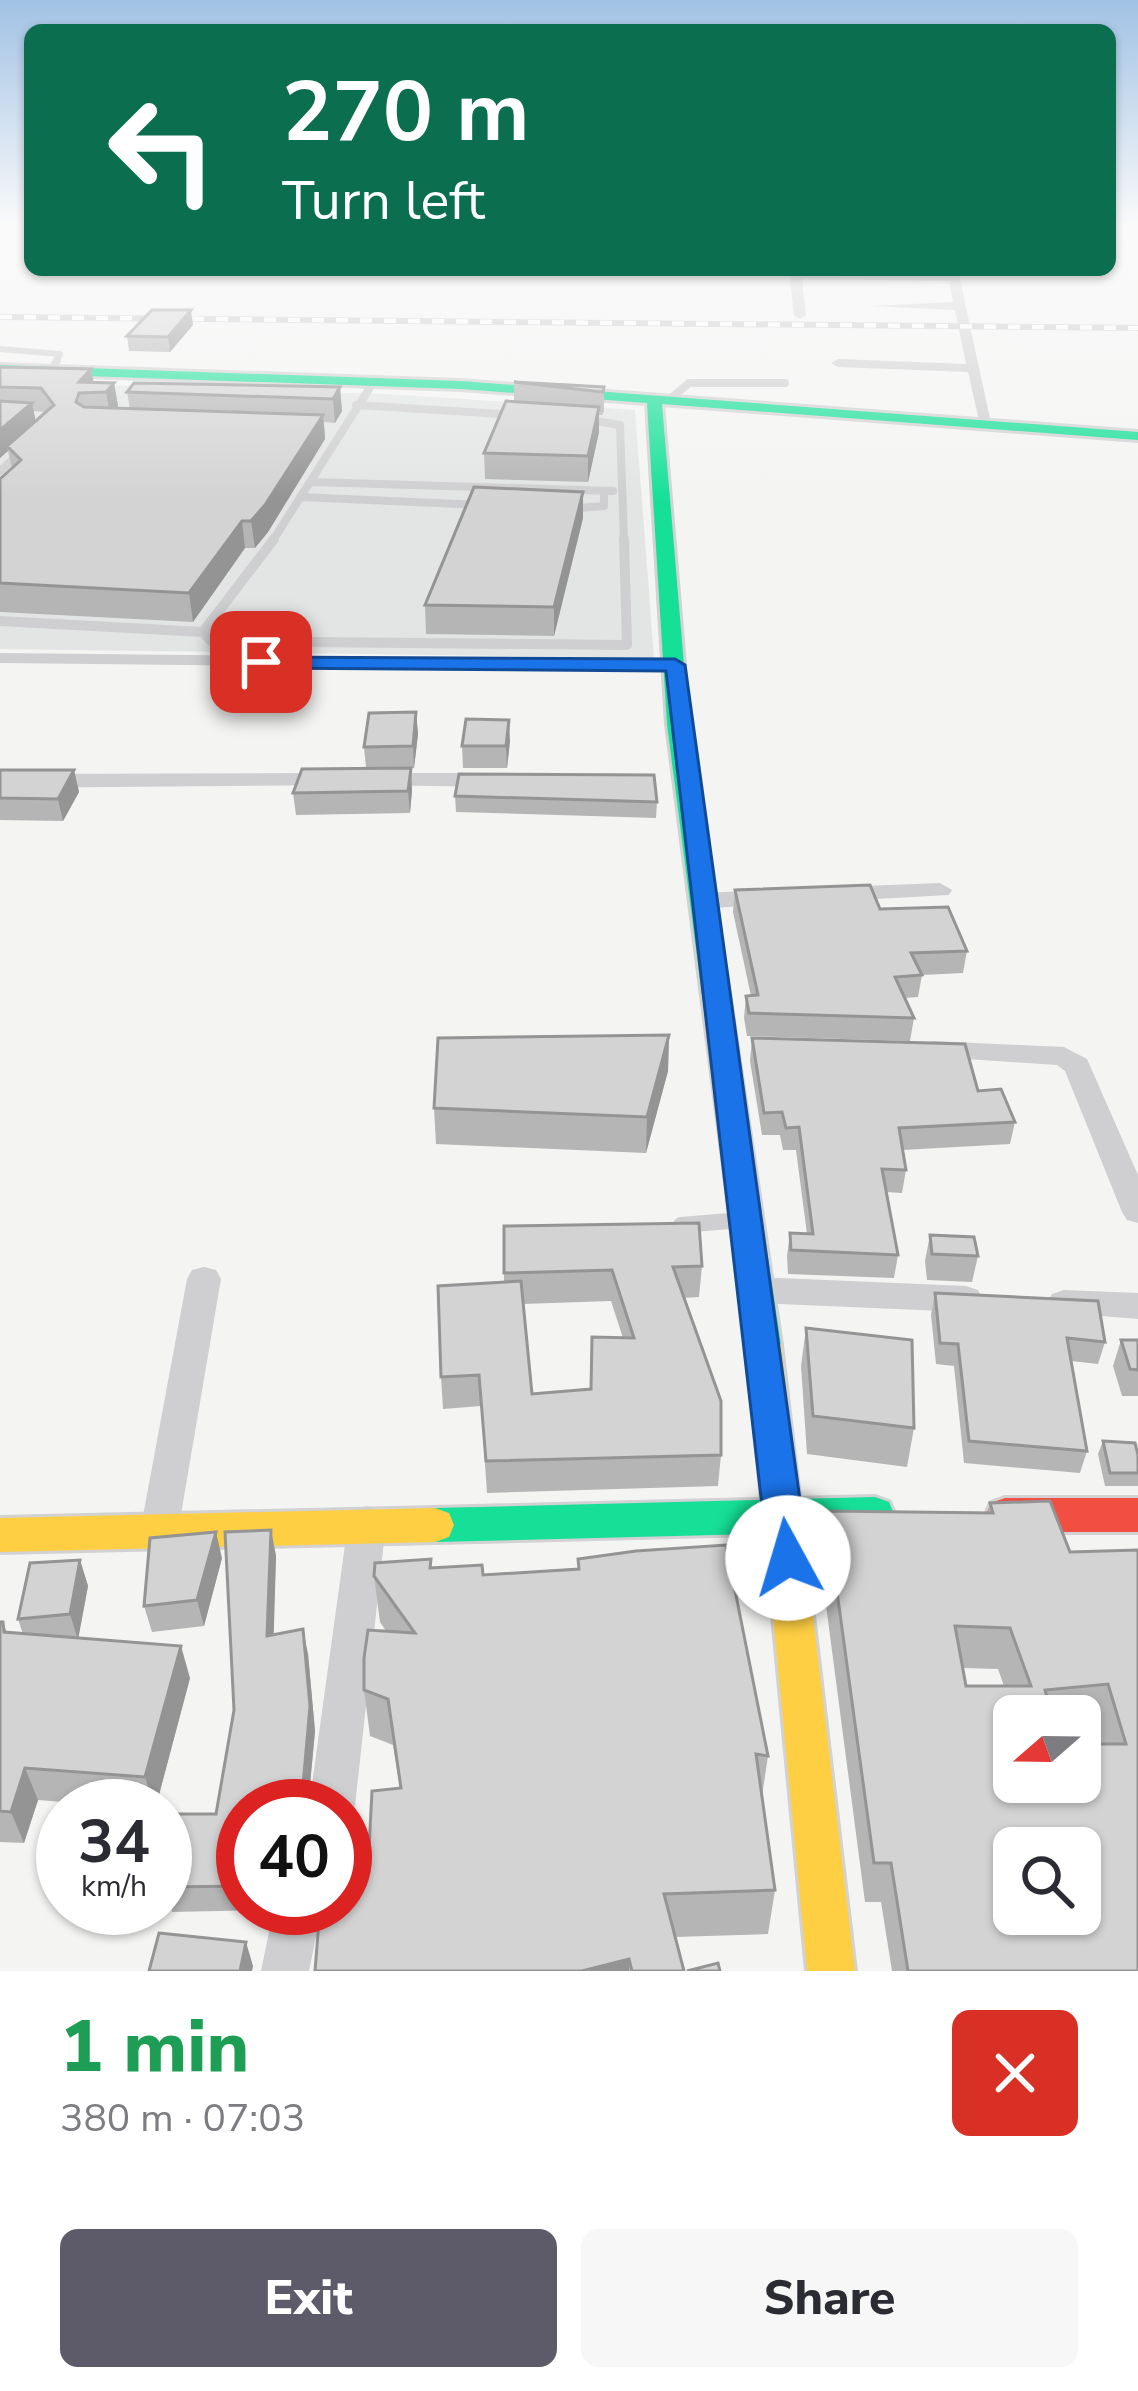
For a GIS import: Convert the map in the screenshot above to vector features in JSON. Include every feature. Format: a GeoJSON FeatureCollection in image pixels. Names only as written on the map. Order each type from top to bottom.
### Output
{"type":"FeatureCollection","features":[{"type":"Feature","properties":{"kind":"main road"},"geometry":{"type":"LineString","coordinates":[[4,360],[52,370],[374,381],[1138,436]]}},
{"type":"Feature","properties":{"kind":"main road"},"geometry":{"type":"LineString","coordinates":[[661,399],[686,779],[704,901],[736,1049],[749,1220],[831,1971]]}},
{"type":"Feature","properties":{"kind":"main road"},"geometry":{"type":"LineString","coordinates":[[0,1535],[784,1513],[898,1514]]}},
{"type":"Feature","properties":{"kind":"main road"},"geometry":{"type":"LineString","coordinates":[[966,1515],[1138,1515]]}},
{"type":"Feature","properties":{"kind":"street"},"geometry":{"type":"LineString","coordinates":[[961,315],[987,424]]}},
{"type":"Feature","properties":{"kind":"street"},"geometry":{"type":"LineString","coordinates":[[838,363],[975,368]]}},
{"type":"Feature","properties":{"kind":"street"},"geometry":{"type":"LineString","coordinates":[[653,779],[686,779]]}},
{"type":"Feature","properties":{"kind":"street"},"geometry":{"type":"LineString","coordinates":[[0,781],[518,780]]}},
{"type":"Feature","properties":{"kind":"street"},"geometry":{"type":"LineString","coordinates":[[704,901],[940,890]]}},
{"type":"Feature","properties":{"kind":"street"},"geometry":{"type":"LineString","coordinates":[[910,1050],[1064,1056],[1077,1066],[1138,1212]]}},
{"type":"Feature","properties":{"kind":"street"},"geometry":{"type":"LineString","coordinates":[[159,1532],[204,1279]]}},
{"type":"Feature","properties":{"kind":"street"},"geometry":{"type":"LineString","coordinates":[[758,1290],[1138,1306]]}},
{"type":"Feature","properties":{"kind":"street"},"geometry":{"type":"LineString","coordinates":[[335,1779],[367,1523]]}},
{"type":"Feature","properties":{"kind":"street"},"geometry":{"type":"LineString","coordinates":[[285,1971],[292,1935]]}},
{"type":"Feature","properties":{"kind":"lane"},"geometry":{"type":"LineString","coordinates":[[0,349],[4,360]]}},
{"type":"Feature","properties":{"kind":"lane"},"geometry":{"type":"LineString","coordinates":[[203,632],[312,482],[374,381]]}},
{"type":"Feature","properties":{"kind":"lane"},"geometry":{"type":"LineString","coordinates":[[661,399],[689,382],[784,382]]}},
{"type":"Feature","properties":{"kind":"lane"},"geometry":{"type":"LineString","coordinates":[[356,405],[541,417]]}},
{"type":"Feature","properties":{"kind":"lane"},"geometry":{"type":"LineString","coordinates":[[0,621],[203,632],[225,644],[627,645],[626,492],[620,425],[564,418]]}},
{"type":"Feature","properties":{"kind":"lane"},"geometry":{"type":"LineString","coordinates":[[318,430],[340,431]]}},
{"type":"Feature","properties":{"kind":"lane"},"geometry":{"type":"LineString","coordinates":[[0,471],[34,440]]}},
{"type":"Feature","properties":{"kind":"lane"},"geometry":{"type":"LineString","coordinates":[[312,482],[626,492]]}},
{"type":"Feature","properties":{"kind":"lane"},"geometry":{"type":"LineString","coordinates":[[377,500],[393,484]]}},
{"type":"Feature","properties":{"kind":"lane"},"geometry":{"type":"LineString","coordinates":[[476,505],[489,488]]}},
{"type":"Feature","properties":{"kind":"lane"},"geometry":{"type":"LineString","coordinates":[[560,509],[604,506],[604,491]]}},
{"type":"Feature","properties":{"kind":"lane"},"geometry":{"type":"LineString","coordinates":[[301,497],[496,506]]}},
{"type":"Feature","properties":{"kind":"lane"},"geometry":{"type":"LineString","coordinates":[[0,658],[675,665]]}},
{"type":"Feature","properties":{"kind":"lane"},"geometry":{"type":"LineString","coordinates":[[656,1227],[749,1220]]}},
{"type":"Feature","properties":{"kind":"shaded area"},"geometry":{"type":"Polygon","coordinates":[[[0,382],[386,394],[635,410],[654,658],[0,649],[0,382]]]}},
{"type":"Feature","properties":{"kind":"building"},"geometry":{"type":"Polygon","coordinates":[[[147,315],[187,315],[168,337],[127,336],[147,315]]]}},
{"type":"Feature","properties":{"kind":"building"},"geometry":{"type":"Polygon","coordinates":[[[0,367],[91,369],[79,382],[114,383],[106,392],[79,393],[76,402],[84,407],[323,415],[265,505],[251,521],[242,521],[189,593],[0,583],[0,479],[21,460],[7,446],[54,405],[41,388],[0,387],[0,367]]]}},
{"type":"Feature","properties":{"kind":"building"},"geometry":{"type":"Polygon","coordinates":[[[514,382],[604,387],[603,392],[514,382]]]}},
{"type":"Feature","properties":{"kind":"building"},"geometry":{"type":"Polygon","coordinates":[[[134,383],[340,387],[333,399],[127,392],[134,383]]]}},
{"type":"Feature","properties":{"kind":"building"},"geometry":{"type":"Polygon","coordinates":[[[0,401],[32,403],[0,430],[0,401]]]}},
{"type":"Feature","properties":{"kind":"building"},"geometry":{"type":"Polygon","coordinates":[[[506,401],[599,407],[588,456],[484,453],[506,401]]]}},
{"type":"Feature","properties":{"kind":"building"},"geometry":{"type":"Polygon","coordinates":[[[474,487],[583,492],[554,607],[425,605],[474,487]]]}},
{"type":"Feature","properties":{"kind":"building"},"geometry":{"type":"Polygon","coordinates":[[[416,712],[413,746],[364,747],[369,713],[416,712]]]}},
{"type":"Feature","properties":{"kind":"building"},"geometry":{"type":"Polygon","coordinates":[[[466,719],[509,720],[506,746],[462,746],[466,719]]]}},
{"type":"Feature","properties":{"kind":"building"},"geometry":{"type":"Polygon","coordinates":[[[411,768],[408,791],[293,793],[302,769],[411,768]]]}},
{"type":"Feature","properties":{"kind":"building"},"geometry":{"type":"Polygon","coordinates":[[[0,770],[74,770],[58,799],[0,798],[0,770]]]}},
{"type":"Feature","properties":{"kind":"building"},"geometry":{"type":"Polygon","coordinates":[[[459,774],[654,775],[657,802],[455,796],[459,774]]]}},
{"type":"Feature","properties":{"kind":"building"},"geometry":{"type":"Polygon","coordinates":[[[870,885],[880,909],[948,907],[967,951],[911,953],[922,975],[895,977],[914,1018],[749,1013],[746,996],[758,995],[735,890],[870,885]]]}},
{"type":"Feature","properties":{"kind":"building"},"geometry":{"type":"Polygon","coordinates":[[[669,1035],[647,1117],[434,1108],[438,1038],[669,1035]]]}},
{"type":"Feature","properties":{"kind":"building"},"geometry":{"type":"Polygon","coordinates":[[[752,1038],[965,1044],[978,1091],[1001,1089],[1015,1122],[899,1128],[906,1170],[882,1169],[898,1255],[791,1250],[790,1233],[813,1234],[799,1127],[786,1128],[782,1112],[764,1113],[752,1038]]]}},
{"type":"Feature","properties":{"kind":"building"},"geometry":{"type":"Polygon","coordinates":[[[699,1223],[702,1266],[673,1267],[721,1401],[721,1455],[486,1461],[479,1375],[441,1377],[438,1286],[521,1281],[532,1394],[591,1389],[592,1337],[634,1338],[612,1270],[504,1273],[504,1226],[699,1223]]]}},
{"type":"Feature","properties":{"kind":"building"},"geometry":{"type":"Polygon","coordinates":[[[930,1235],[974,1237],[978,1256],[932,1254],[930,1235]]]}},
{"type":"Feature","properties":{"kind":"building"},"geometry":{"type":"Polygon","coordinates":[[[935,1293],[1098,1301],[1105,1342],[1067,1338],[1087,1451],[969,1441],[958,1344],[940,1343],[935,1293]]]}},
{"type":"Feature","properties":{"kind":"building"},"geometry":{"type":"Polygon","coordinates":[[[806,1328],[912,1340],[914,1428],[813,1416],[806,1328]]]}},
{"type":"Feature","properties":{"kind":"building"},"geometry":{"type":"Polygon","coordinates":[[[1121,1340],[1138,1340],[1138,1370],[1130,1369],[1121,1340]]]}},
{"type":"Feature","properties":{"kind":"building"},"geometry":{"type":"Polygon","coordinates":[[[1103,1441],[1135,1443],[1138,1473],[1110,1473],[1103,1441]]]}},
{"type":"Feature","properties":{"kind":"building"},"geometry":{"type":"Polygon","coordinates":[[[1050,1501],[1070,1552],[1138,1550],[1138,1971],[908,1971],[891,1863],[874,1863],[826,1511],[993,1513],[990,1503],[1050,1501]],[[955,1626],[966,1686],[1031,1686],[1010,1628],[955,1626]]]}},
{"type":"Feature","properties":{"kind":"building"},"geometry":{"type":"Polygon","coordinates":[[[271,1530],[267,1636],[303,1629],[310,1706],[304,1779],[222,1779],[234,1710],[225,1532],[271,1530]]]}},
{"type":"Feature","properties":{"kind":"building"},"geometry":{"type":"Polygon","coordinates":[[[216,1532],[197,1600],[144,1606],[150,1538],[216,1532]]]}},
{"type":"Feature","properties":{"kind":"building"},"geometry":{"type":"Polygon","coordinates":[[[726,1545],[768,1756],[756,1754],[775,1890],[664,1894],[684,1971],[632,1971],[629,1959],[582,1971],[315,1971],[318,1935],[372,1935],[372,1791],[401,1788],[388,1699],[364,1690],[364,1658],[368,1630],[415,1633],[374,1576],[375,1563],[431,1559],[430,1568],[482,1565],[483,1575],[579,1569],[578,1559],[726,1545]]]}},
{"type":"Feature","properties":{"kind":"building"},"geometry":{"type":"Polygon","coordinates":[[[80,1560],[70,1614],[18,1619],[30,1563],[80,1560]]]}},
{"type":"Feature","properties":{"kind":"building"},"geometry":{"type":"Polygon","coordinates":[[[0,1622],[4,1632],[181,1646],[145,1777],[25,1768],[11,1812],[0,1811],[0,1622]]]}},
{"type":"Feature","properties":{"kind":"building"},"geometry":{"type":"Polygon","coordinates":[[[192,1814],[216,1814],[216,1886],[192,1887],[192,1814]]]}},
{"type":"Feature","properties":{"kind":"building"},"geometry":{"type":"Polygon","coordinates":[[[158,1935],[246,1942],[240,1971],[149,1971],[158,1935]]]}},
{"type":"Feature","properties":{"kind":"building"},"geometry":{"type":"Polygon","coordinates":[[[718,1963],[720,1971],[687,1971],[718,1963]]]}},
{"type":"Feature","properties":{"kind":"railway"},"geometry":{"type":"LineString","coordinates":[[0,317],[1138,328]]}},
{"type":"Feature","properties":{"kind":"traffic: fast"},"geometry":{"type":"LineString","coordinates":[[0,369],[461,385],[1138,436]]}},
{"type":"Feature","properties":{"kind":"traffic: fast"},"geometry":{"type":"LineString","coordinates":[[654,399],[678,724],[764,1345]]}},
{"type":"Feature","properties":{"kind":"traffic: fast"},"geometry":{"type":"LineString","coordinates":[[435,1525],[875,1514]]}},
{"type":"Feature","properties":{"kind":"traffic: slow"},"geometry":{"type":"LineString","coordinates":[[764,1345],[831,1971]]}},
{"type":"Feature","properties":{"kind":"traffic: slow"},"geometry":{"type":"LineString","coordinates":[[0,1535],[435,1525]]}},
{"type":"Feature","properties":{"kind":"traffic: jam"},"geometry":{"type":"LineString","coordinates":[[1005,1515],[1138,1515]]}},
{"type":"Feature","properties":{"kind":"route"},"geometry":{"type":"LineString","coordinates":[[261,662],[675,665],[678,724],[749,1220],[788,1558]]}}]}
